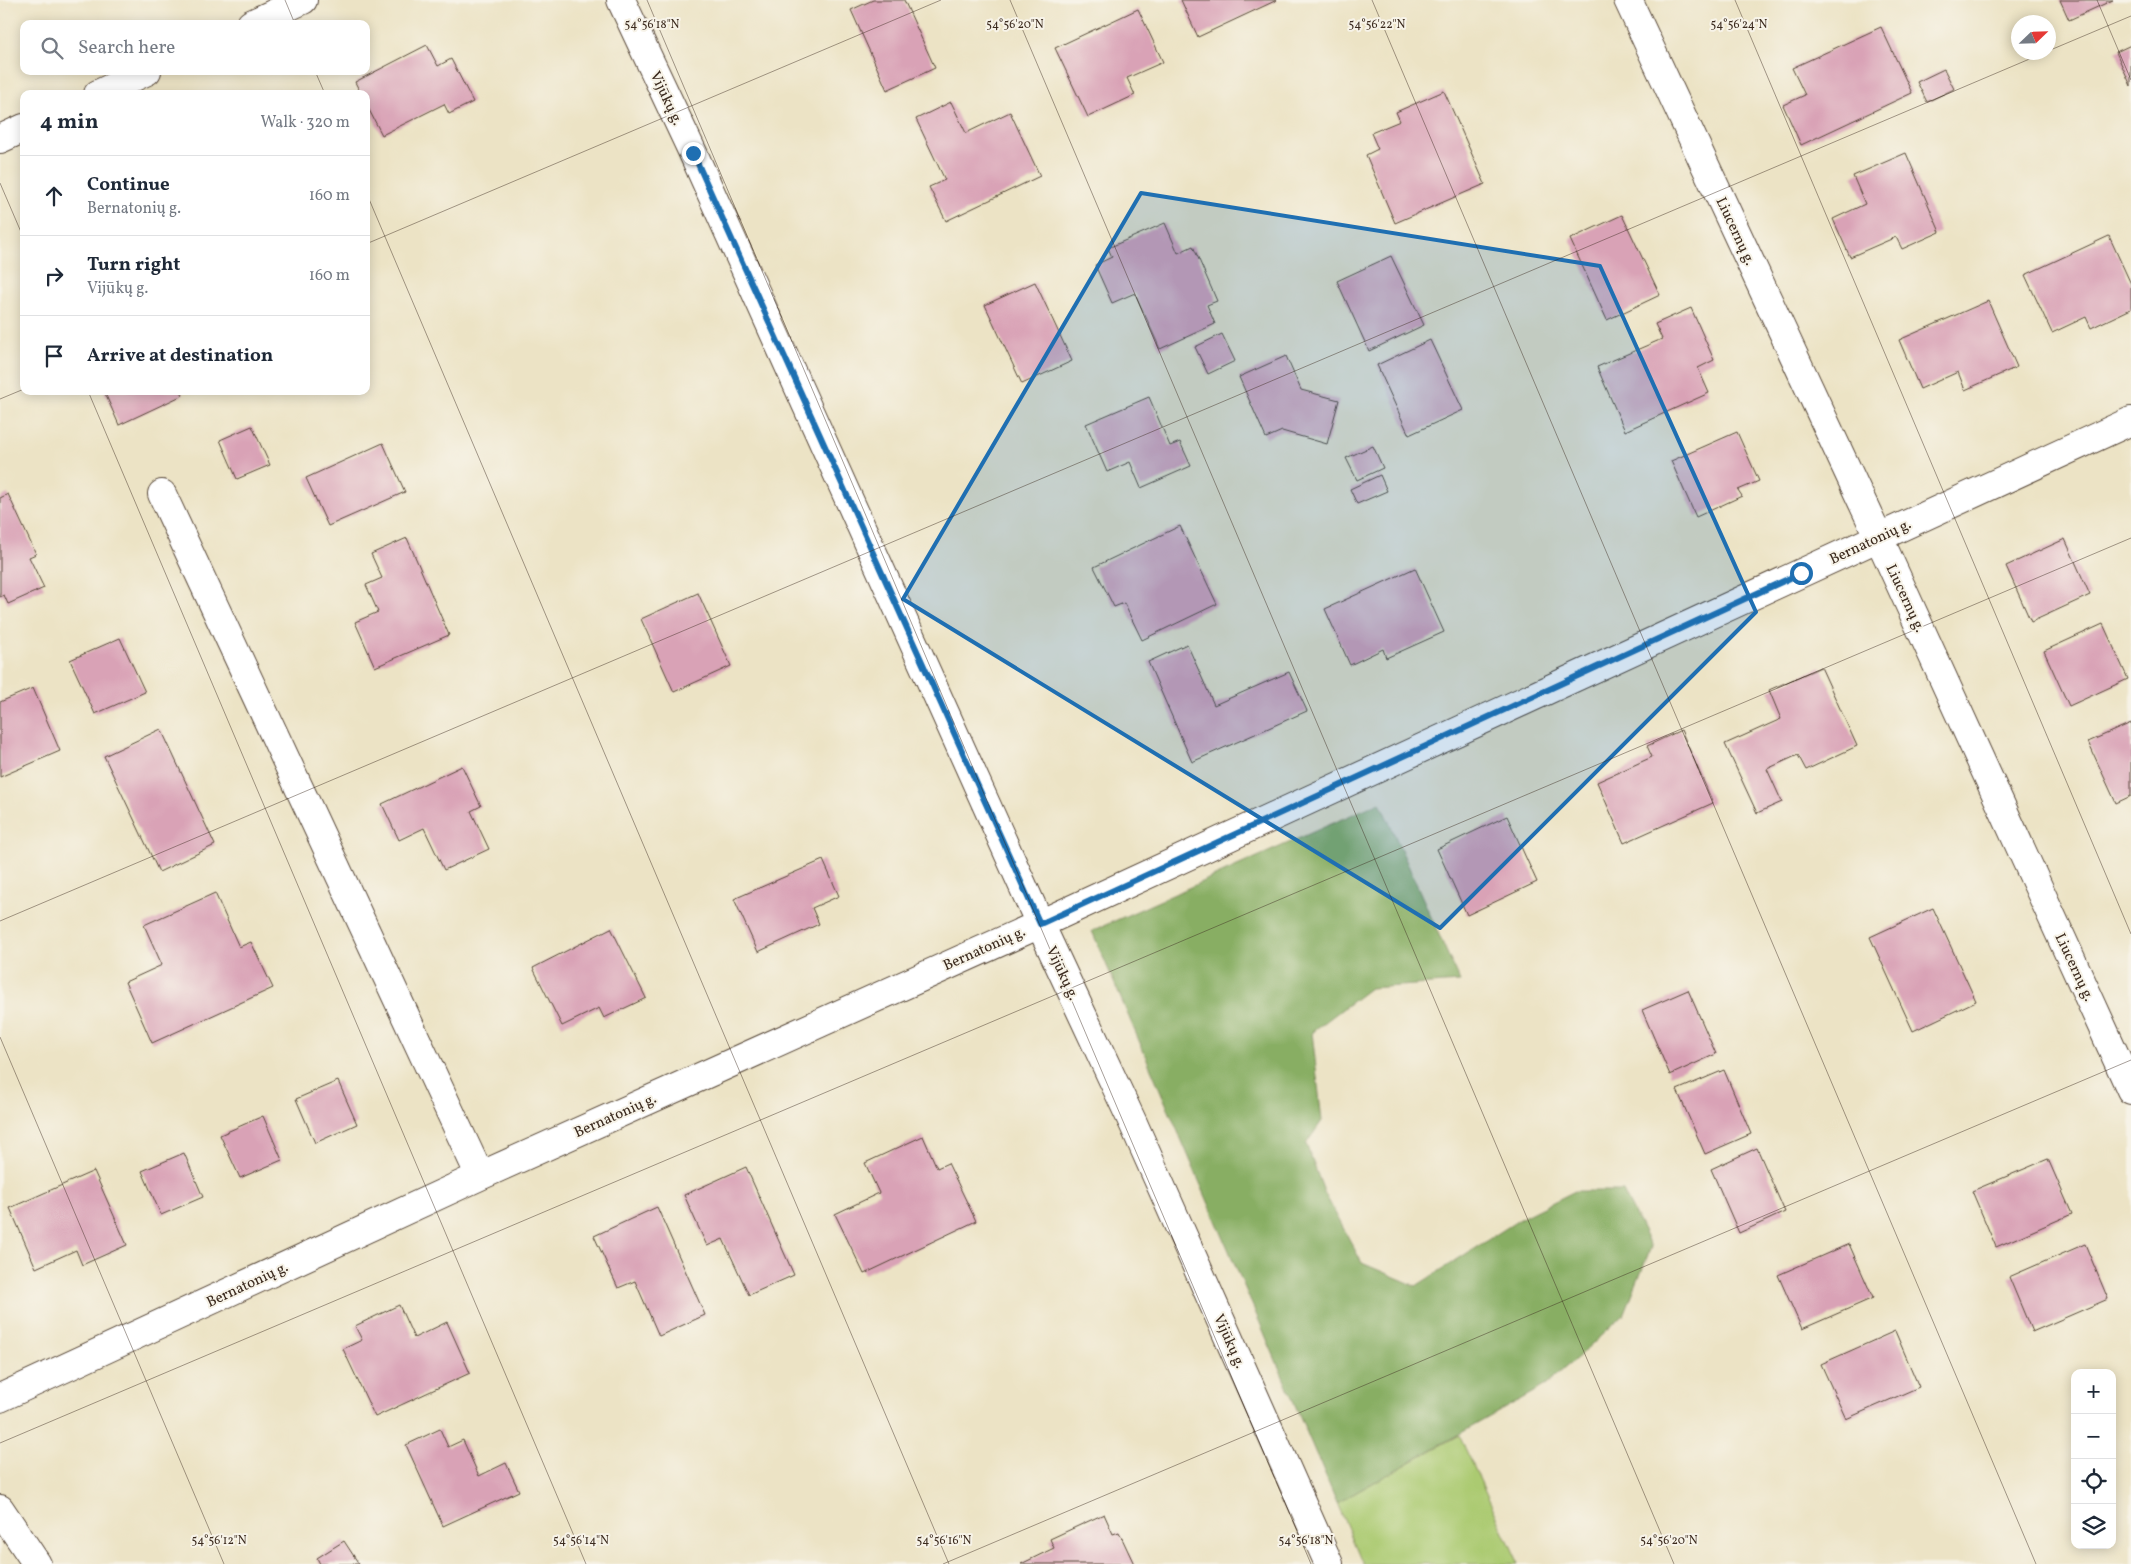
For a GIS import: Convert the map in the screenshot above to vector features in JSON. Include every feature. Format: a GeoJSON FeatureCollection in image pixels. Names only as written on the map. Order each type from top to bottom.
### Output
{"type":"FeatureCollection","features":[{"type":"Feature","properties":{"kind":"street"},"geometry":{"type":"LineString","coordinates":[[260,20],[303,0]]}},
{"type":"Feature","properties":{"kind":"street","name":"Vijūkų g."},"geometry":{"type":"LineString","coordinates":[[621,0],[693,153],[1040,924],[1134,1123],[1329,1564]]}},
{"type":"Feature","properties":{"kind":"street","name":"Liucernų g."},"geometry":{"type":"LineString","coordinates":[[1628,0],[1879,538],[2131,1090]]}},
{"type":"Feature","properties":{"kind":"street"},"geometry":{"type":"LineString","coordinates":[[107,90],[138,75]]}},
{"type":"Feature","properties":{"kind":"street"},"geometry":{"type":"LineString","coordinates":[[0,139],[20,130]]}},
{"type":"Feature","properties":{"kind":"street","name":"Bernatonių g."},"geometry":{"type":"LineString","coordinates":[[0,1398],[480,1176],[1040,924],[2131,421]]}},
{"type":"Feature","properties":{"kind":"street"},"geometry":{"type":"LineString","coordinates":[[162,494],[480,1176]]}},
{"type":"Feature","properties":{"kind":"street"},"geometry":{"type":"LineString","coordinates":[[0,1509],[37,1564]]}},
{"type":"Feature","properties":{"kind":"highlighted area"},"geometry":{"type":"Polygon","coordinates":[[[1141,193],[1600,266],[1756,612],[1440,928],[903,599],[1141,193]]]}},
{"type":"Feature","properties":{"kind":"green space"},"geometry":{"type":"Polygon","coordinates":[[[1380,802],[1460,982],[1370,988],[1312,1032],[1322,1121],[1306,1144],[1325,1194],[1362,1263],[1416,1286],[1525,1216],[1575,1191],[1623,1191],[1651,1247],[1624,1315],[1546,1385],[1337,1503],[1092,931],[1380,802]]]}},
{"type":"Feature","properties":{"kind":"green space"},"geometry":{"type":"Polygon","coordinates":[[[1459,1435],[1519,1564],[1363,1564],[1337,1503],[1459,1435]]]}},
{"type":"Feature","properties":{"kind":"building"},"geometry":{"type":"Polygon","coordinates":[[[873,0],[904,0],[935,68],[887,90],[851,10],[873,0]]]}},
{"type":"Feature","properties":{"kind":"building"},"geometry":{"type":"Polygon","coordinates":[[[1181,0],[1277,0],[1198,37],[1181,0]]]}},
{"type":"Feature","properties":{"kind":"building"},"geometry":{"type":"Polygon","coordinates":[[[2060,0],[2113,0],[2069,20],[2060,0]]]}},
{"type":"Feature","properties":{"kind":"building"},"geometry":{"type":"Polygon","coordinates":[[[1138,9],[1163,62],[1127,78],[1135,95],[1088,117],[1055,48],[1138,9]]]}},
{"type":"Feature","properties":{"kind":"building"},"geometry":{"type":"Polygon","coordinates":[[[1881,27],[1912,93],[1801,145],[1783,105],[1805,95],[1792,68],[1881,27]]]}},
{"type":"Feature","properties":{"kind":"building"},"geometry":{"type":"Polygon","coordinates":[[[427,45],[438,66],[451,59],[473,102],[449,114],[444,104],[382,135],[370,112],[370,90],[359,90],[355,82],[427,45]]]}},
{"type":"Feature","properties":{"kind":"building"},"geometry":{"type":"Polygon","coordinates":[[[2131,45],[2131,86],[2116,52],[2131,45]]]}},
{"type":"Feature","properties":{"kind":"building"},"geometry":{"type":"Polygon","coordinates":[[[1944,69],[1954,89],[1927,102],[1917,82],[1944,69]]]}},
{"type":"Feature","properties":{"kind":"building"},"geometry":{"type":"Polygon","coordinates":[[[1444,91],[1485,184],[1395,223],[1366,155],[1378,149],[1371,133],[1400,121],[1396,112],[1444,91]]]}},
{"type":"Feature","properties":{"kind":"building"},"geometry":{"type":"Polygon","coordinates":[[[951,102],[966,133],[1010,112],[1040,176],[946,221],[929,187],[945,180],[916,119],[951,102]]]}},
{"type":"Feature","properties":{"kind":"building"},"geometry":{"type":"Polygon","coordinates":[[[1906,153],[1940,232],[1902,249],[1896,237],[1850,257],[1833,219],[1865,204],[1853,176],[1906,153]]]}},
{"type":"Feature","properties":{"kind":"building"},"geometry":{"type":"Polygon","coordinates":[[[1622,215],[1660,295],[1607,320],[1570,239],[1622,215]]]}},
{"type":"Feature","properties":{"kind":"building"},"geometry":{"type":"Polygon","coordinates":[[[1165,223],[1178,253],[1193,246],[1217,301],[1207,305],[1215,324],[1160,349],[1135,293],[1112,303],[1095,265],[1112,257],[1108,248],[1165,223]]]}},
{"type":"Feature","properties":{"kind":"building"},"geometry":{"type":"Polygon","coordinates":[[[2109,236],[2131,284],[2131,309],[2091,328],[2086,317],[2052,333],[2025,275],[2109,236]]]}},
{"type":"Feature","properties":{"kind":"building"},"geometry":{"type":"Polygon","coordinates":[[[1391,256],[1424,325],[1369,351],[1337,281],[1391,256]]]}},
{"type":"Feature","properties":{"kind":"building"},"geometry":{"type":"Polygon","coordinates":[[[1035,282],[1072,361],[1022,384],[985,305],[1035,282]]]}},
{"type":"Feature","properties":{"kind":"building"},"geometry":{"type":"Polygon","coordinates":[[[1988,301],[2017,367],[1965,390],[1958,372],[1920,389],[1899,340],[1988,301]]]}},
{"type":"Feature","properties":{"kind":"building"},"geometry":{"type":"Polygon","coordinates":[[[1691,308],[1714,360],[1698,368],[1709,393],[1625,431],[1597,367],[1662,339],[1655,324],[1691,308]]]}},
{"type":"Feature","properties":{"kind":"building"},"geometry":{"type":"Polygon","coordinates":[[[1222,334],[1235,361],[1208,374],[1195,347],[1222,334]]]}},
{"type":"Feature","properties":{"kind":"building"},"geometry":{"type":"Polygon","coordinates":[[[1430,340],[1463,410],[1409,435],[1377,365],[1430,340]]]}},
{"type":"Feature","properties":{"kind":"building"},"geometry":{"type":"Polygon","coordinates":[[[1286,356],[1301,390],[1339,400],[1327,444],[1282,431],[1266,438],[1239,377],[1286,356]]]}},
{"type":"Feature","properties":{"kind":"building"},"geometry":{"type":"Polygon","coordinates":[[[106,395],[183,395],[119,425],[106,395]]]}},
{"type":"Feature","properties":{"kind":"building"},"geometry":{"type":"Polygon","coordinates":[[[1149,397],[1170,446],[1180,442],[1191,466],[1141,488],[1130,462],[1107,472],[1086,424],[1149,397]]]}},
{"type":"Feature","properties":{"kind":"building"},"geometry":{"type":"Polygon","coordinates":[[[252,426],[270,465],[237,479],[220,440],[252,426]]]}},
{"type":"Feature","properties":{"kind":"building"},"geometry":{"type":"Polygon","coordinates":[[[1737,432],[1759,481],[1738,490],[1742,496],[1696,517],[1671,461],[1737,432]]]}},
{"type":"Feature","properties":{"kind":"building"},"geometry":{"type":"Polygon","coordinates":[[[383,443],[405,492],[328,526],[306,478],[383,443]]]}},
{"type":"Feature","properties":{"kind":"building"},"geometry":{"type":"Polygon","coordinates":[[[1373,446],[1383,468],[1357,480],[1346,458],[1373,446]]]}},
{"type":"Feature","properties":{"kind":"building"},"geometry":{"type":"Polygon","coordinates":[[[1380,475],[1387,491],[1357,504],[1350,489],[1380,475]]]}},
{"type":"Feature","properties":{"kind":"building"},"geometry":{"type":"Polygon","coordinates":[[[8,494],[36,554],[29,557],[44,588],[8,604],[4,595],[0,597],[0,498],[8,494]]]}},
{"type":"Feature","properties":{"kind":"building"},"geometry":{"type":"Polygon","coordinates":[[[1180,526],[1217,604],[1142,640],[1124,603],[1114,607],[1094,567],[1180,526]]]}},
{"type":"Feature","properties":{"kind":"building"},"geometry":{"type":"Polygon","coordinates":[[[407,538],[449,635],[375,667],[355,622],[378,612],[366,585],[382,578],[371,554],[407,538]]]}},
{"type":"Feature","properties":{"kind":"building"},"geometry":{"type":"Polygon","coordinates":[[[2065,539],[2090,595],[2031,622],[2006,566],[2065,539]]]}},
{"type":"Feature","properties":{"kind":"building"},"geometry":{"type":"Polygon","coordinates":[[[1415,568],[1444,632],[1386,658],[1383,649],[1350,665],[1325,609],[1415,568]]]}},
{"type":"Feature","properties":{"kind":"building"},"geometry":{"type":"Polygon","coordinates":[[[698,593],[731,666],[674,692],[641,619],[698,593]]]}},
{"type":"Feature","properties":{"kind":"building"},"geometry":{"type":"Polygon","coordinates":[[[2103,624],[2128,679],[2069,706],[2044,651],[2103,624]]]}},
{"type":"Feature","properties":{"kind":"building"},"geometry":{"type":"Polygon","coordinates":[[[120,638],[145,692],[95,714],[70,660],[120,638]]]}},
{"type":"Feature","properties":{"kind":"building"},"geometry":{"type":"Polygon","coordinates":[[[1187,644],[1214,705],[1289,672],[1307,711],[1192,762],[1148,662],[1187,644]]]}},
{"type":"Feature","properties":{"kind":"building"},"geometry":{"type":"Polygon","coordinates":[[[1821,667],[1857,746],[1806,770],[1798,755],[1767,769],[1782,802],[1757,813],[1725,744],[1781,719],[1769,690],[1821,667]]]}},
{"type":"Feature","properties":{"kind":"building"},"geometry":{"type":"Polygon","coordinates":[[[33,688],[60,751],[0,777],[0,702],[33,688]]]}},
{"type":"Feature","properties":{"kind":"building"},"geometry":{"type":"Polygon","coordinates":[[[2131,723],[2131,796],[2116,803],[2088,742],[2131,723]]]}},
{"type":"Feature","properties":{"kind":"building"},"geometry":{"type":"Polygon","coordinates":[[[161,729],[215,845],[159,872],[104,756],[161,729]]]}},
{"type":"Feature","properties":{"kind":"building"},"geometry":{"type":"Polygon","coordinates":[[[1681,730],[1713,803],[1624,843],[1597,782],[1652,757],[1647,746],[1681,730]]]}},
{"type":"Feature","properties":{"kind":"building"},"geometry":{"type":"Polygon","coordinates":[[[462,766],[481,806],[471,811],[489,849],[444,870],[424,828],[399,840],[382,804],[462,766]]]}},
{"type":"Feature","properties":{"kind":"building"},"geometry":{"type":"Polygon","coordinates":[[[1507,816],[1537,882],[1467,915],[1437,849],[1507,816]]]}},
{"type":"Feature","properties":{"kind":"building"},"geometry":{"type":"Polygon","coordinates":[[[823,860],[839,896],[812,908],[819,924],[758,952],[734,899],[823,860]]]}},
{"type":"Feature","properties":{"kind":"building"},"geometry":{"type":"Polygon","coordinates":[[[215,893],[239,947],[251,942],[273,988],[152,1043],[125,982],[162,965],[144,925],[215,893]]]}},
{"type":"Feature","properties":{"kind":"building"},"geometry":{"type":"Polygon","coordinates":[[[1933,908],[1976,1001],[1913,1031],[1870,937],[1933,908]]]}},
{"type":"Feature","properties":{"kind":"building"},"geometry":{"type":"Polygon","coordinates":[[[611,928],[646,998],[604,1018],[599,1008],[562,1026],[533,968],[611,928]]]}},
{"type":"Feature","properties":{"kind":"building"},"geometry":{"type":"Polygon","coordinates":[[[1688,990],[1716,1054],[1670,1075],[1642,1010],[1688,990]]]}},
{"type":"Feature","properties":{"kind":"building"},"geometry":{"type":"Polygon","coordinates":[[[1724,1070],[1751,1134],[1705,1154],[1677,1090],[1724,1070]]]}},
{"type":"Feature","properties":{"kind":"building"},"geometry":{"type":"Polygon","coordinates":[[[338,1081],[357,1124],[315,1143],[296,1099],[338,1081]]]}},
{"type":"Feature","properties":{"kind":"building"},"geometry":{"type":"Polygon","coordinates":[[[263,1116],[282,1160],[240,1178],[220,1135],[263,1116]]]}},
{"type":"Feature","properties":{"kind":"building"},"geometry":{"type":"Polygon","coordinates":[[[923,1136],[937,1168],[948,1163],[976,1221],[864,1274],[835,1214],[879,1193],[865,1163],[923,1136]]]}},
{"type":"Feature","properties":{"kind":"building"},"geometry":{"type":"Polygon","coordinates":[[[1757,1148],[1785,1212],[1739,1233],[1711,1169],[1757,1148]]]}},
{"type":"Feature","properties":{"kind":"building"},"geometry":{"type":"Polygon","coordinates":[[[184,1153],[203,1197],[161,1215],[142,1171],[184,1153]]]}},
{"type":"Feature","properties":{"kind":"building"},"geometry":{"type":"Polygon","coordinates":[[[2048,1159],[2072,1214],[1996,1247],[1972,1191],[2048,1159]]]}},
{"type":"Feature","properties":{"kind":"building"},"geometry":{"type":"Polygon","coordinates":[[[746,1167],[794,1275],[749,1295],[723,1239],[707,1246],[684,1195],[746,1167]]]}},
{"type":"Feature","properties":{"kind":"building"},"geometry":{"type":"Polygon","coordinates":[[[94,1171],[127,1245],[82,1265],[76,1250],[36,1268],[10,1208],[94,1171]]]}},
{"type":"Feature","properties":{"kind":"building"},"geometry":{"type":"Polygon","coordinates":[[[657,1207],[705,1315],[659,1336],[635,1281],[618,1288],[594,1236],[657,1207]]]}},
{"type":"Feature","properties":{"kind":"building"},"geometry":{"type":"Polygon","coordinates":[[[1849,1244],[1873,1298],[1802,1329],[1778,1275],[1849,1244]]]}},
{"type":"Feature","properties":{"kind":"building"},"geometry":{"type":"Polygon","coordinates":[[[2085,1244],[2108,1299],[2032,1332],[2009,1277],[2085,1244]]]}},
{"type":"Feature","properties":{"kind":"building"},"geometry":{"type":"Polygon","coordinates":[[[399,1305],[414,1338],[447,1322],[470,1373],[375,1417],[343,1349],[362,1340],[355,1326],[399,1305]]]}},
{"type":"Feature","properties":{"kind":"building"},"geometry":{"type":"Polygon","coordinates":[[[1895,1331],[1919,1387],[1846,1419],[1821,1364],[1895,1331]]]}},
{"type":"Feature","properties":{"kind":"building"},"geometry":{"type":"Polygon","coordinates":[[[440,1429],[448,1447],[463,1440],[479,1476],[506,1463],[519,1491],[443,1526],[406,1445],[440,1429]]]}},
{"type":"Feature","properties":{"kind":"building"},"geometry":{"type":"Polygon","coordinates":[[[1104,1514],[1113,1534],[1119,1532],[1134,1564],[1021,1564],[1054,1548],[1050,1539],[1104,1514]]]}},
{"type":"Feature","properties":{"kind":"building"},"geometry":{"type":"Polygon","coordinates":[[[344,1541],[359,1564],[320,1564],[317,1558],[344,1541]]]}},
{"type":"Feature","properties":{"kind":"route"},"geometry":{"type":"LineString","coordinates":[[693,153],[1040,924],[1801,573]]}}]}
